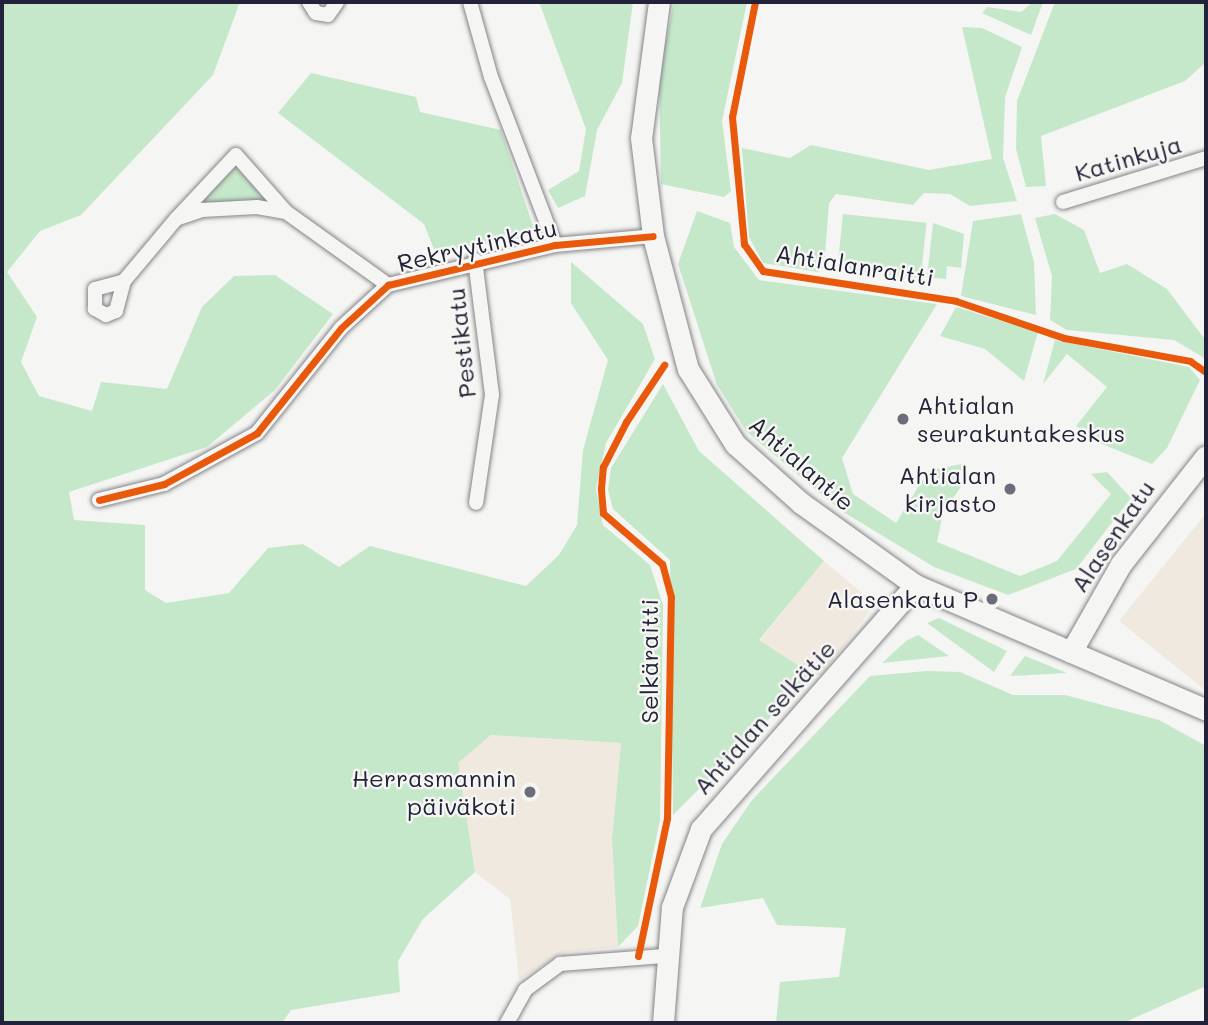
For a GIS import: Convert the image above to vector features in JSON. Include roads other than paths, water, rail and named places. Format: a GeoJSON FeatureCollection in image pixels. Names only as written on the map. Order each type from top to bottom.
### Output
{"type":"FeatureCollection","features":[{"type":"Feature","properties":{"kind":"main road","name":"Ahtialantie"},"geometry":{"type":"LineString","coordinates":[[659,2],[641,138],[653,236],[669,313],[708,408],[735,444],[802,503],[915,586],[1206,710]]}},
{"type":"Feature","properties":{"kind":"main road","name":"Alasenkatu"},"geometry":{"type":"LineString","coordinates":[[1070,652],[1121,564],[1206,456]]}},
{"type":"Feature","properties":{"kind":"main road","name":"Ahtialan selkätie"},"geometry":{"type":"LineString","coordinates":[[663,1023],[664,956],[683,865],[701,829],[915,586]]}},
{"type":"Feature","properties":{"kind":"street"},"geometry":{"type":"LineString","coordinates":[[309,2],[316,13],[328,15],[337,2]]}},
{"type":"Feature","properties":{"kind":"street"},"geometry":{"type":"LineString","coordinates":[[470,2],[491,77],[555,245]]}},
{"type":"Feature","properties":{"kind":"street"},"geometry":{"type":"LineString","coordinates":[[124,281],[176,219],[236,155],[286,212],[388,285]]}},
{"type":"Feature","properties":{"kind":"street","name":"Katinkuja"},"geometry":{"type":"LineString","coordinates":[[1063,202],[1206,158]]}},
{"type":"Feature","properties":{"kind":"street"},"geometry":{"type":"LineString","coordinates":[[176,219],[227,207],[286,212]]}},
{"type":"Feature","properties":{"kind":"street","name":"Rekryytinkatu"},"geometry":{"type":"LineString","coordinates":[[99,500],[164,484],[257,433],[341,328],[388,285],[475,260],[555,245],[653,236]]}},
{"type":"Feature","properties":{"kind":"street","name":"Pestikatu"},"geometry":{"type":"LineString","coordinates":[[475,260],[492,395],[476,503]]}},
{"type":"Feature","properties":{"kind":"street"},"geometry":{"type":"LineString","coordinates":[[507,1023],[525,990],[560,964],[664,956]]}},
{"type":"Feature","properties":{"kind":"place","name":"Ahtialan seurakuntakeskus"},"geometry":{"type":"Point","coordinates":[903,419]}},
{"type":"Feature","properties":{"kind":"place","name":"Ahtialan kirjasto"},"geometry":{"type":"Point","coordinates":[1010,489]}},
{"type":"Feature","properties":{"kind":"place","name":"Alasenkatu P"},"geometry":{"type":"Point","coordinates":[992,599]}},
{"type":"Feature","properties":{"kind":"place","name":"Herrasmannin päiväkoti"},"geometry":{"type":"Point","coordinates":[530,792]}}]}
